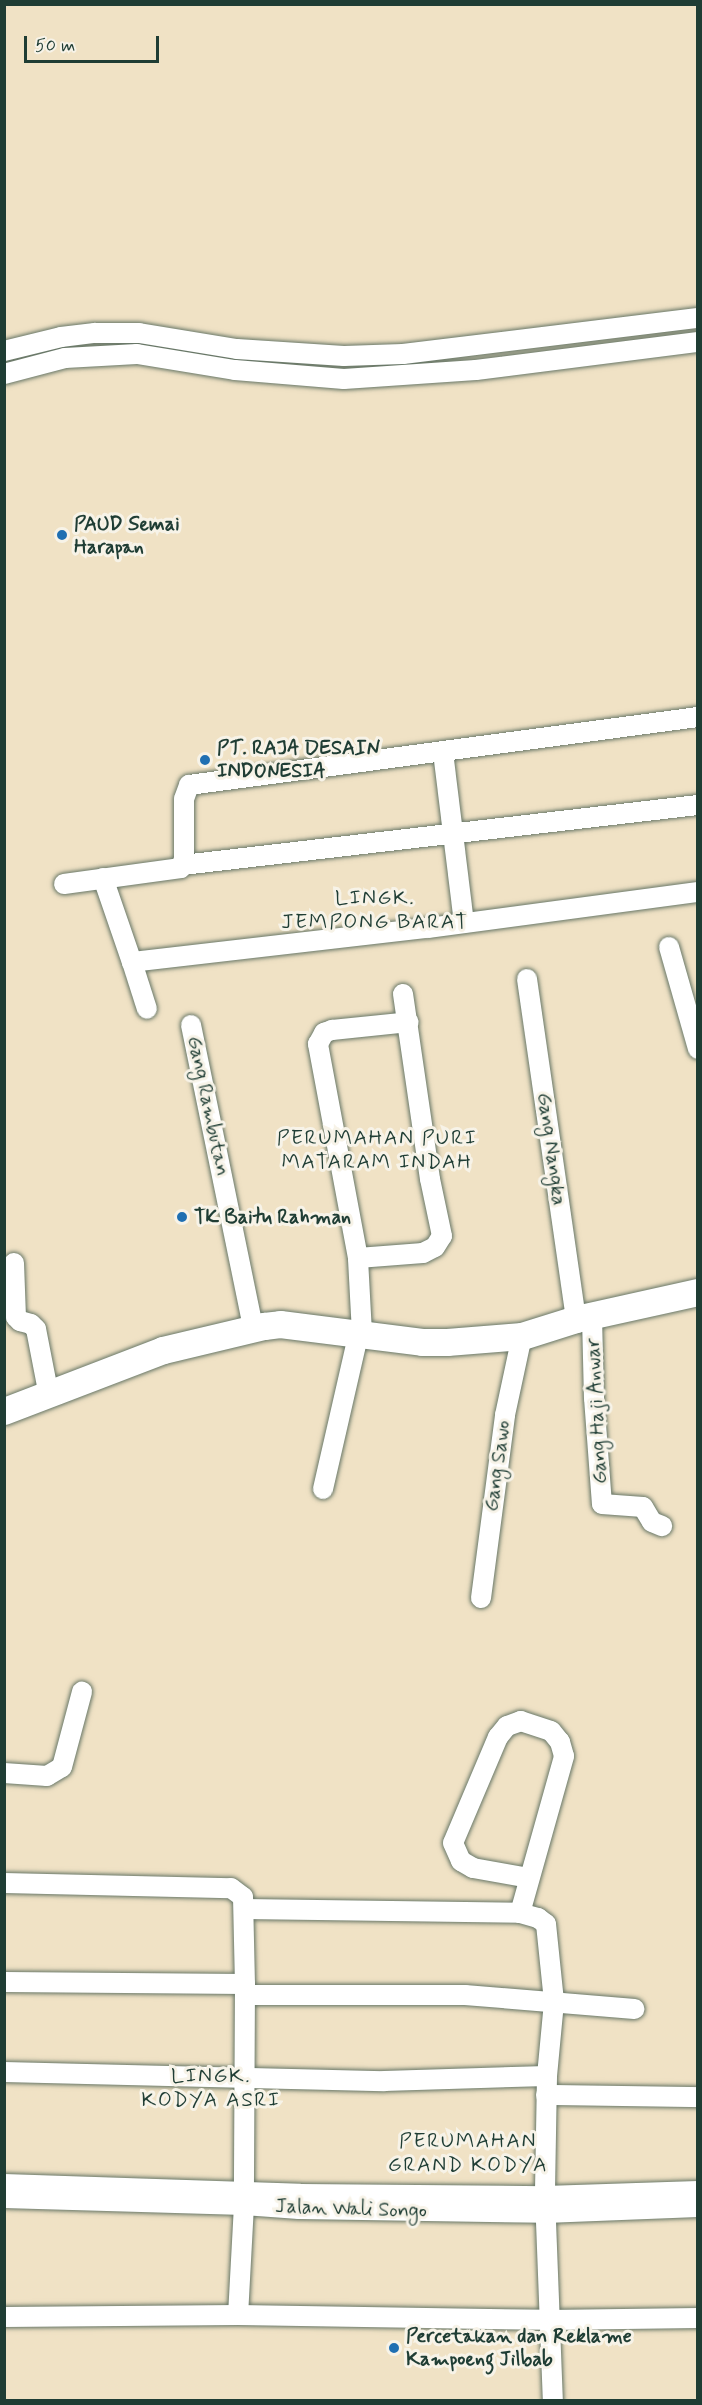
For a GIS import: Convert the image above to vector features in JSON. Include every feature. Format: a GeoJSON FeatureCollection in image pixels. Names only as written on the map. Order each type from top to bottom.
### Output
{"type":"FeatureCollection","features":[{"type":"Feature","properties":{"kind":"street"},"geometry":{"type":"LineString","coordinates":[[4,351],[61,337],[95,333],[139,333],[237,349],[345,356],[404,354],[698,318]]}},
{"type":"Feature","properties":{"kind":"street"},"geometry":{"type":"LineString","coordinates":[[4,374],[65,358],[137,354],[235,370],[344,379],[476,370],[698,342]]}},
{"type":"Feature","properties":{"kind":"street"},"geometry":{"type":"LineString","coordinates":[[404,354],[405,376]]}},
{"type":"Feature","properties":{"kind":"street"},"geometry":{"type":"LineString","coordinates":[[183,864],[184,799],[189,784],[698,717]]}},
{"type":"Feature","properties":{"kind":"street"},"geometry":{"type":"LineString","coordinates":[[443,752],[464,923]]}},
{"type":"Feature","properties":{"kind":"street"},"geometry":{"type":"LineString","coordinates":[[64,884],[161,872],[183,864],[453,835],[698,805]]}},
{"type":"Feature","properties":{"kind":"street"},"geometry":{"type":"LineString","coordinates":[[103,879],[147,1009]]}},
{"type":"Feature","properties":{"kind":"street"},"geometry":{"type":"LineString","coordinates":[[132,963],[698,892]]}},
{"type":"Feature","properties":{"kind":"street"},"geometry":{"type":"LineString","coordinates":[[669,947],[698,1049]]}},
{"type":"Feature","properties":{"kind":"street","name":"Gang Nangka"},"geometry":{"type":"LineString","coordinates":[[527,979],[584,1318]]}},
{"type":"Feature","properties":{"kind":"street"},"geometry":{"type":"LineString","coordinates":[[358,1258],[423,1253],[435,1247],[442,1236],[430,1179],[409,1022],[403,994]]}},
{"type":"Feature","properties":{"kind":"street"},"geometry":{"type":"LineString","coordinates":[[323,1489],[360,1333],[358,1258],[318,1044],[324,1033],[332,1030],[361,1024],[409,1022]]}},
{"type":"Feature","properties":{"kind":"street","name":"Gang Rambutan"},"geometry":{"type":"LineString","coordinates":[[191,1025],[253,1328]]}},
{"type":"Feature","properties":{"kind":"street"},"geometry":{"type":"LineString","coordinates":[[14,1263],[16,1317],[36,1329],[48,1395]]}},
{"type":"Feature","properties":{"kind":"street"},"geometry":{"type":"LineString","coordinates":[[4,1411],[163,1350],[253,1328],[280,1324],[422,1342],[522,1336],[584,1318],[698,1292]]}},
{"type":"Feature","properties":{"kind":"street","name":"Gang Haji Anwar"},"geometry":{"type":"LineString","coordinates":[[584,1318],[594,1398],[602,1504],[643,1507],[652,1522],[662,1526]]}},
{"type":"Feature","properties":{"kind":"street","name":"Gang Sawo"},"geometry":{"type":"LineString","coordinates":[[480,1598],[505,1415],[522,1336]]}},
{"type":"Feature","properties":{"kind":"street"},"geometry":{"type":"LineString","coordinates":[[4,1773],[47,1776],[62,1767],[66,1760],[82,1692]]}},
{"type":"Feature","properties":{"kind":"street"},"geometry":{"type":"LineString","coordinates":[[520,1913],[564,1756],[560,1742],[551,1731],[520,1721],[507,1726],[498,1737],[453,1844],[461,1861],[473,1868],[529,1878]]}},
{"type":"Feature","properties":{"kind":"street"},"geometry":{"type":"LineString","coordinates":[[4,1883],[228,1888],[242,1894],[245,2079],[238,2315]]}},
{"type":"Feature","properties":{"kind":"street"},"geometry":{"type":"LineString","coordinates":[[244,1909],[520,1913],[543,1920],[548,1928],[554,2002],[546,2086],[545,2204],[553,2400]]}},
{"type":"Feature","properties":{"kind":"street"},"geometry":{"type":"LineString","coordinates":[[4,1982],[465,1995],[634,2009]]}},
{"type":"Feature","properties":{"kind":"street"},"geometry":{"type":"LineString","coordinates":[[4,2072],[546,2086],[698,2097]]}},
{"type":"Feature","properties":{"kind":"street","name":"Jalan Wali Songo"},"geometry":{"type":"LineString","coordinates":[[4,2184],[299,2209],[545,2204],[698,2207]]}},
{"type":"Feature","properties":{"kind":"street","name":"Jalan Wali Songo"},"geometry":{"type":"LineString","coordinates":[[545,2204],[698,2191]]}},
{"type":"Feature","properties":{"kind":"street","name":"Jalan Wali Songo"},"geometry":{"type":"LineString","coordinates":[[4,2198],[243,2205]]}},
{"type":"Feature","properties":{"kind":"street"},"geometry":{"type":"LineString","coordinates":[[4,2317],[238,2315],[548,2320],[698,2318]]}},
{"type":"Feature","properties":{"kind":"place","name":"PAUD Semai Harapan"},"geometry":{"type":"Point","coordinates":[62,535]}},
{"type":"Feature","properties":{"kind":"place","name":"PT. RAJA DESAIN INDONESIA"},"geometry":{"type":"Point","coordinates":[205,760]}},
{"type":"Feature","properties":{"kind":"place","name":"TK Baitu Rahman"},"geometry":{"type":"Point","coordinates":[182,1217]}},
{"type":"Feature","properties":{"kind":"place","name":"Percetakan dan Reklame Kampoeng Jilbab"},"geometry":{"type":"Point","coordinates":[394,2348]}},
{"type":"Feature","properties":{"kind":"district","name":"LINGK. JEMPONG BARAT"},"geometry":{"type":"Point","coordinates":[375,910]}},
{"type":"Feature","properties":{"kind":"district","name":"PERUMAHAN PURI MATARAM INDAH"},"geometry":{"type":"Point","coordinates":[377,1150]}},
{"type":"Feature","properties":{"kind":"district","name":"LINGK. KODYA ASRI"},"geometry":{"type":"Point","coordinates":[211,2088]}},
{"type":"Feature","properties":{"kind":"district","name":"PERUMAHAN GRAND KODYA"},"geometry":{"type":"Point","coordinates":[468,2153]}}]}
